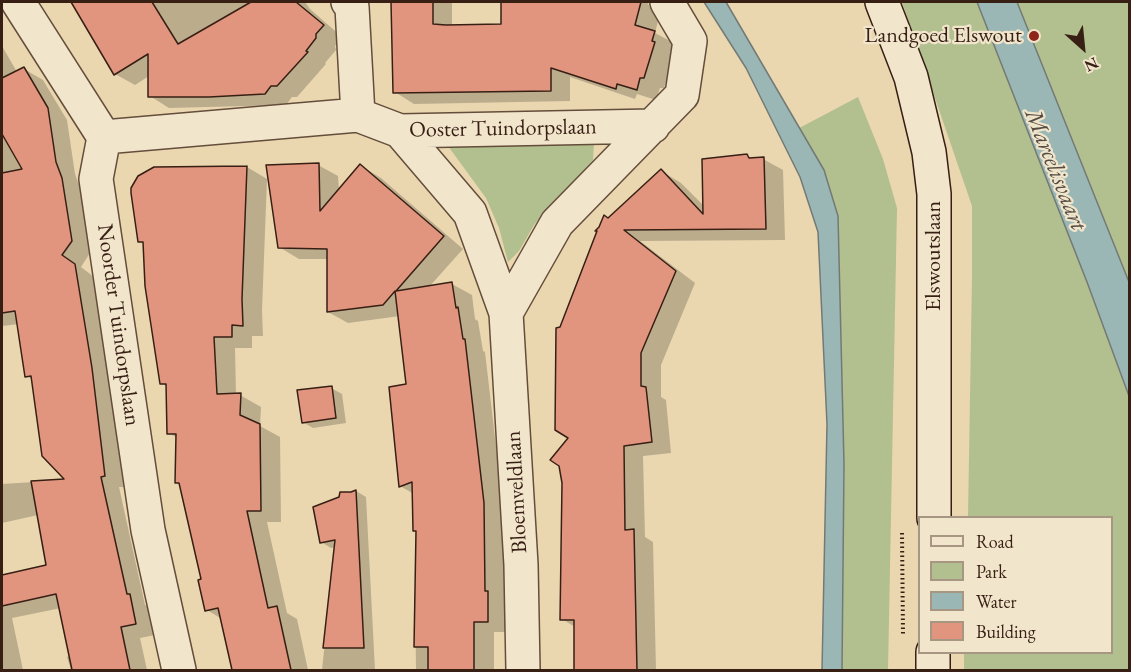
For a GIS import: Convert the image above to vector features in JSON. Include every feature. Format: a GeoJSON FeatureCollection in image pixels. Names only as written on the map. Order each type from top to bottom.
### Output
{"type":"FeatureCollection","features":[{"type":"Feature","properties":{"kind":"street"},"geometry":{"type":"LineString","coordinates":[[18,2],[104,136]]}},
{"type":"Feature","properties":{"kind":"street"},"geometry":{"type":"LineString","coordinates":[[348,2],[352,7],[358,115]]}},
{"type":"Feature","properties":{"kind":"street"},"geometry":{"type":"LineString","coordinates":[[506,313],[557,223],[682,95],[690,41],[666,2]]}},
{"type":"Feature","properties":{"kind":"street","name":"Elswoutslaan"},"geometry":{"type":"LineString","coordinates":[[882,2],[911,77],[929,152],[934,194],[933,516]]}},
{"type":"Feature","properties":{"kind":"street","name":"Ooster Tuindorpslaan"},"geometry":{"type":"LineString","coordinates":[[104,136],[358,115],[400,131],[653,126]]}},
{"type":"Feature","properties":{"kind":"street","name":"Bloemveldlaan"},"geometry":{"type":"LineString","coordinates":[[400,131],[470,213],[506,313],[521,565],[523,670]]}},
{"type":"Feature","properties":{"kind":"street","name":"Noorder Tuindorpslaan"},"geometry":{"type":"LineString","coordinates":[[104,136],[96,179],[148,530],[179,670]]}},
{"type":"Feature","properties":{"kind":"street"},"geometry":{"type":"LineString","coordinates":[[933,654],[933,670]]}},
{"type":"Feature","properties":{"kind":"green space"},"geometry":{"type":"Polygon","coordinates":[[[902,2],[1129,2],[1129,282],[1055,98],[1087,282],[1129,396],[1129,670],[964,670],[964,654],[1113,654],[1113,516],[968,516],[972,206],[902,2]]]}},
{"type":"Feature","properties":{"kind":"green space"},"geometry":{"type":"Polygon","coordinates":[[[858,97],[883,159],[897,208],[888,670],[827,670],[833,435],[820,219],[786,135],[858,97]]]}},
{"type":"Feature","properties":{"kind":"green space"},"geometry":{"type":"Polygon","coordinates":[[[594,143],[593,160],[534,225],[519,251],[508,262],[499,228],[486,198],[448,146],[594,143]]]}},
{"type":"Feature","properties":{"kind":"water"},"geometry":{"type":"Polygon","coordinates":[[[704,2],[726,2],[824,170],[838,216],[844,464],[842,670],[822,670],[827,424],[818,232],[800,177],[746,68],[704,2]]]}},
{"type":"Feature","properties":{"kind":"water","name":"Marcelisvaart"},"geometry":{"type":"Polygon","coordinates":[[[977,2],[1017,2],[1129,282],[1129,396],[1087,282],[977,2]]]}},
{"type":"Feature","properties":{"kind":"building"},"geometry":{"type":"Polygon","coordinates":[[[71,2],[152,2],[178,44],[251,2],[296,2],[324,25],[316,34],[316,38],[306,51],[308,52],[277,86],[271,86],[265,94],[148,97],[148,54],[114,75],[71,2]]]}},
{"type":"Feature","properties":{"kind":"building"},"geometry":{"type":"Polygon","coordinates":[[[391,2],[433,2],[433,24],[446,25],[501,24],[501,2],[641,2],[635,25],[655,31],[652,41],[655,42],[644,78],[640,78],[637,90],[617,84],[616,89],[551,68],[551,91],[393,93],[391,2]]]}},
{"type":"Feature","properties":{"kind":"building"},"geometry":{"type":"Polygon","coordinates":[[[24,67],[48,108],[56,162],[62,178],[72,241],[62,255],[75,264],[92,368],[105,476],[101,477],[127,594],[130,594],[136,624],[121,627],[130,670],[72,670],[56,594],[2,606],[2,575],[46,565],[31,481],[64,479],[42,456],[31,376],[25,377],[15,311],[2,313],[2,173],[22,169],[2,134],[2,78],[24,67]]]}},
{"type":"Feature","properties":{"kind":"building"},"geometry":{"type":"Polygon","coordinates":[[[747,154],[749,158],[764,157],[766,229],[624,230],[676,271],[641,353],[641,386],[646,387],[652,442],[624,446],[625,530],[634,529],[637,670],[574,670],[574,620],[560,620],[562,483],[559,466],[550,460],[568,438],[555,430],[556,328],[560,327],[597,231],[595,231],[604,215],[608,218],[661,169],[703,214],[702,159],[747,154]]]}},
{"type":"Feature","properties":{"kind":"building"},"geometry":{"type":"Polygon","coordinates":[[[319,163],[320,211],[360,164],[444,236],[396,291],[452,282],[463,339],[465,339],[484,503],[485,591],[488,591],[488,622],[474,622],[474,670],[428,670],[428,647],[414,647],[416,531],[413,531],[412,482],[399,487],[389,387],[406,384],[395,291],[383,305],[327,312],[327,249],[278,248],[266,165],[319,163]]]}},
{"type":"Feature","properties":{"kind":"building"},"geometry":{"type":"Polygon","coordinates":[[[247,166],[243,326],[232,325],[232,337],[214,337],[217,394],[241,393],[240,415],[260,424],[261,511],[247,511],[268,608],[277,606],[291,670],[232,670],[218,608],[205,611],[198,580],[201,579],[179,483],[175,483],[176,434],[167,434],[166,384],[160,384],[145,286],[143,242],[138,242],[131,193],[131,188],[138,176],[154,167],[247,166]]]}},
{"type":"Feature","properties":{"kind":"building"},"geometry":{"type":"Polygon","coordinates":[[[332,386],[336,418],[302,423],[297,390],[332,386]]]}},
{"type":"Feature","properties":{"kind":"building"},"geometry":{"type":"Polygon","coordinates":[[[356,490],[364,648],[323,648],[335,540],[320,543],[313,507],[339,497],[340,492],[356,490]]]}},
{"type":"Feature","properties":{"kind":"place","name":"Landgoed Elswout"},"geometry":{"type":"Point","coordinates":[1034,36]}}]}
